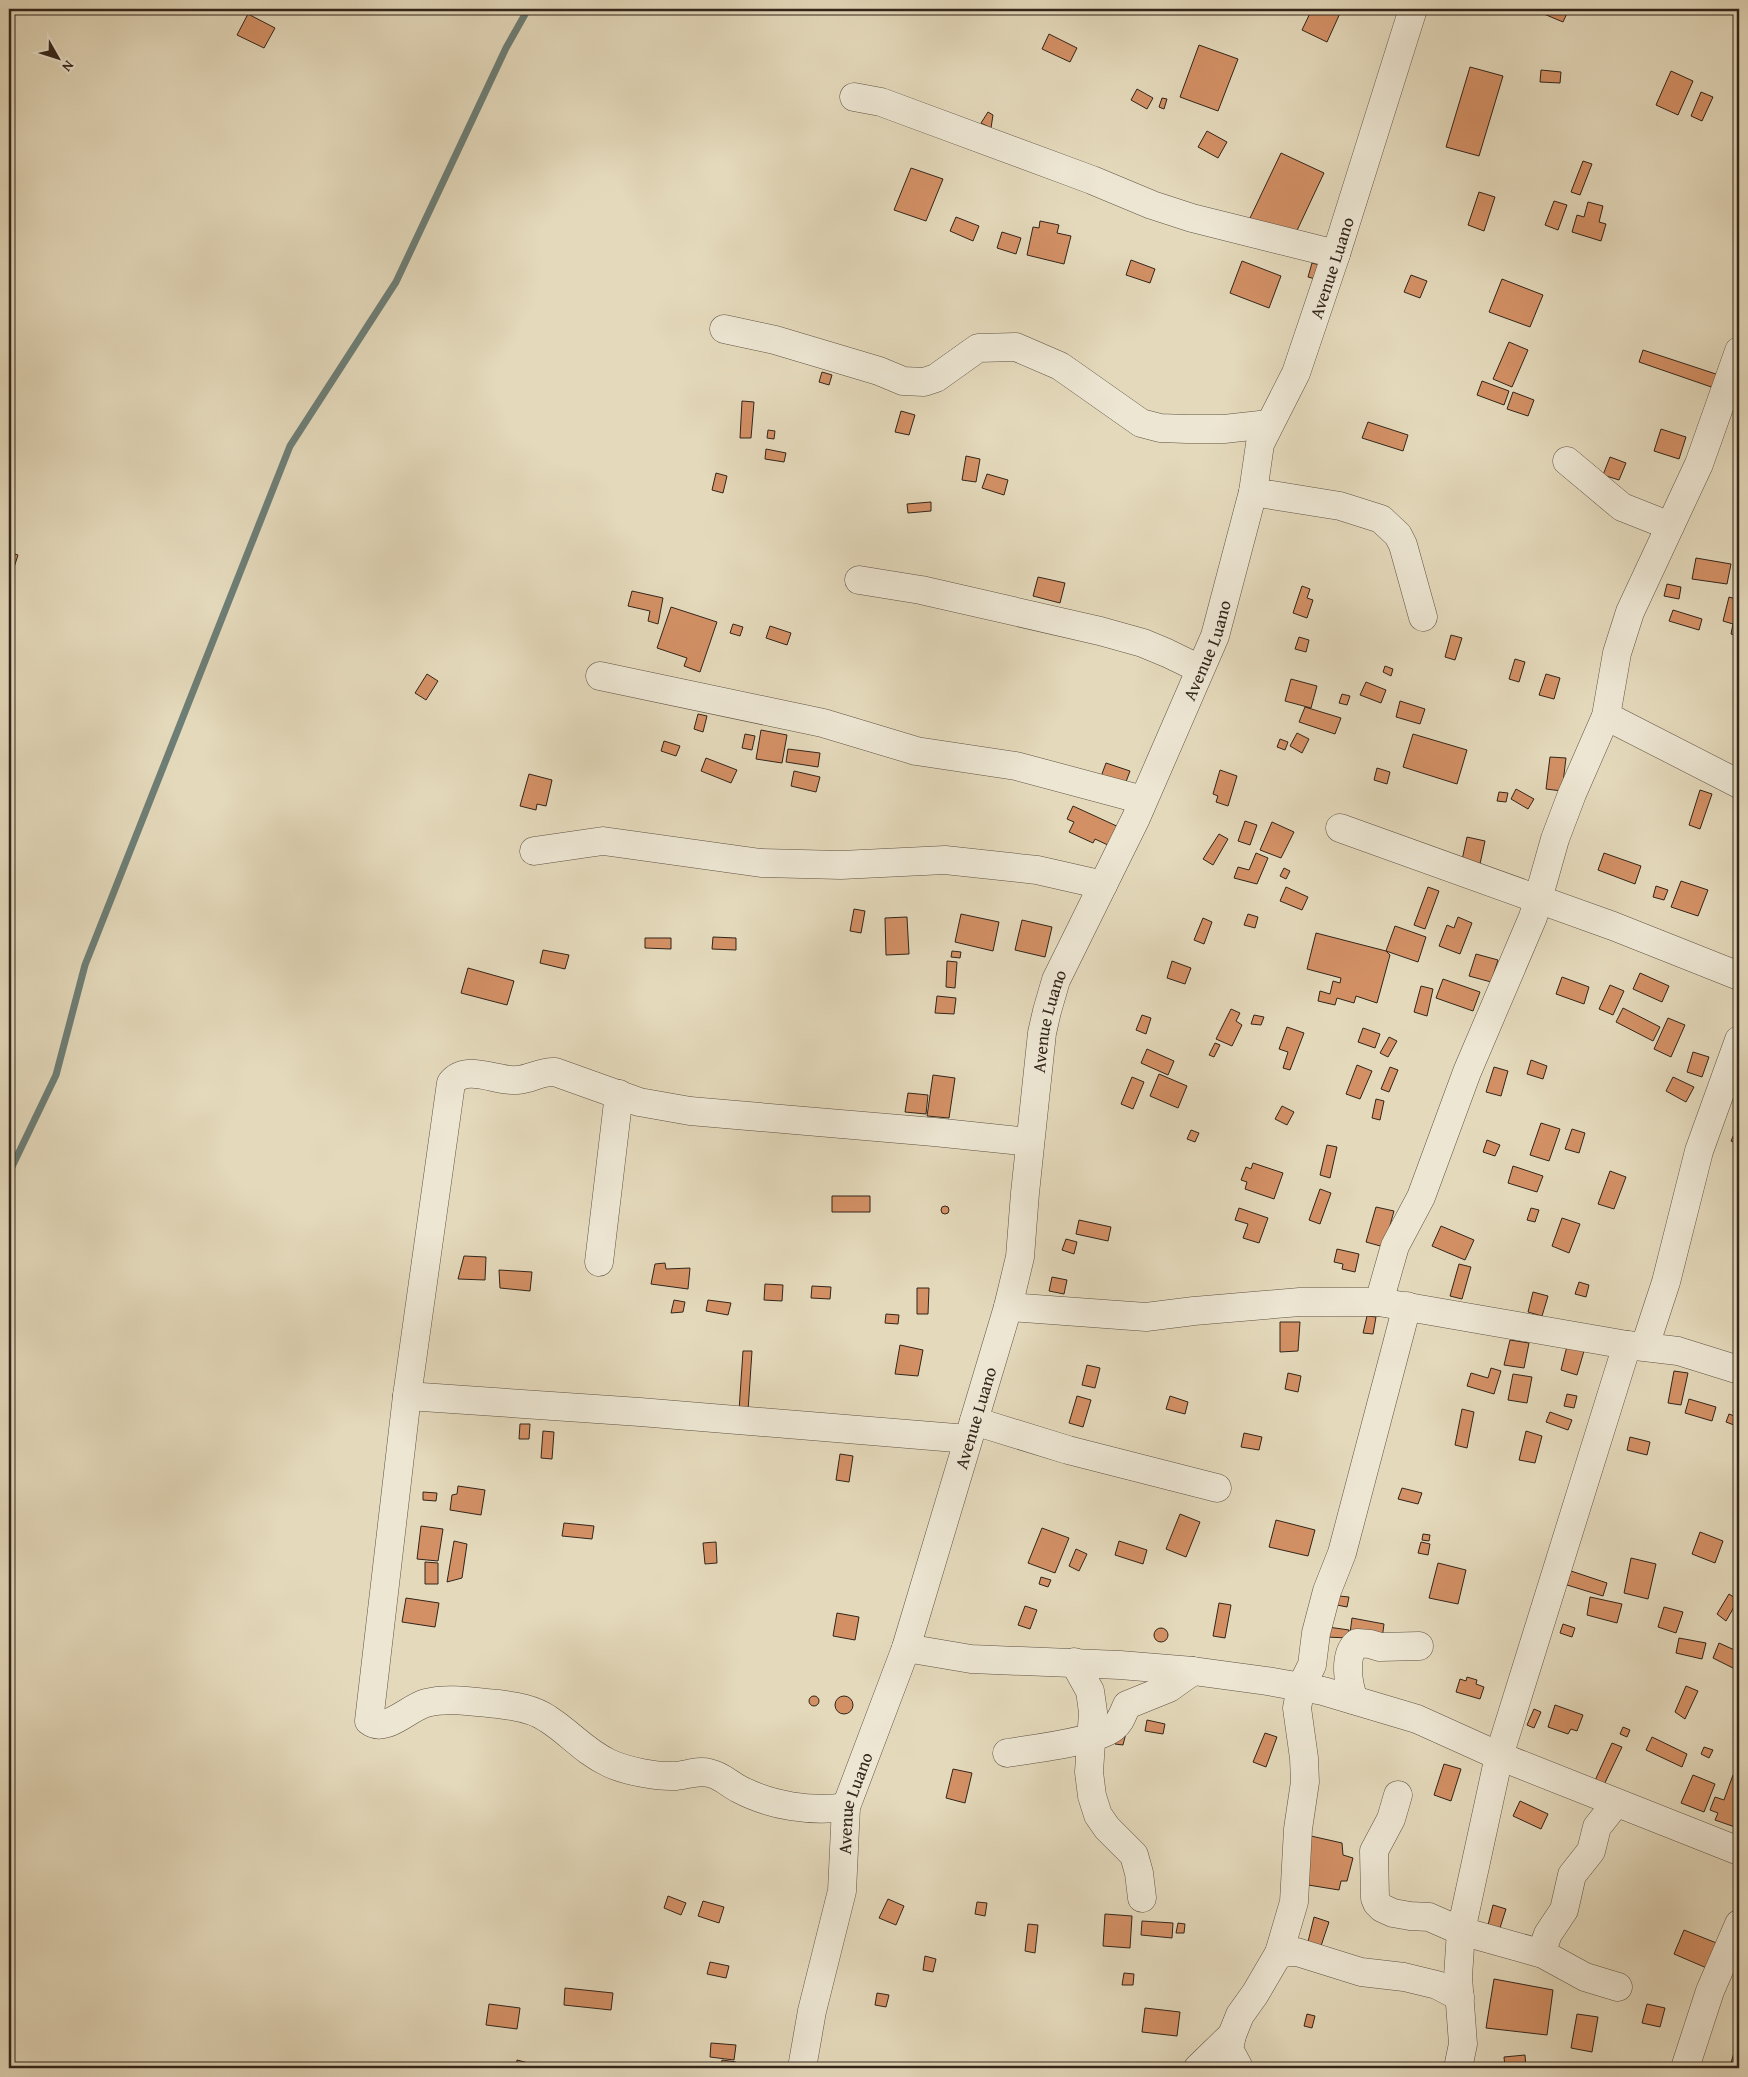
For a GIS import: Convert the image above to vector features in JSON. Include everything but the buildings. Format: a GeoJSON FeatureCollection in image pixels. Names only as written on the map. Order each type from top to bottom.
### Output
{"type":"FeatureCollection","features":[{"type":"Feature","properties":{"kind":"street","name":"Avenue Luano"},"geometry":{"type":"LineString","coordinates":[[809,2063],[812,2011],[842,1891],[846,1807],[906,1648],[1008,1307],[1020,1257],[1042,1033],[1056,980],[1143,800],[1215,636],[1253,492],[1257,456],[1269,424],[1296,373],[1336,254],[1413,9]]}},
{"type":"Feature","properties":{"kind":"street"},"geometry":{"type":"LineString","coordinates":[[854,97],[880,102],[1092,180],[1152,205],[1192,218],[1336,254]]}},
{"type":"Feature","properties":{"kind":"street"},"geometry":{"type":"LineString","coordinates":[[724,329],[775,340],[880,371],[903,381],[924,382],[936,378],[978,348],[1016,347],[1060,366],[1141,423],[1160,428],[1188,429],[1224,429],[1269,424]]}},
{"type":"Feature","properties":{"kind":"street"},"geometry":{"type":"LineString","coordinates":[[1379,1302],[1396,1246],[1421,1197],[1460,1090],[1533,916],[1555,838],[1606,716],[1617,653],[1630,612],[1699,464],[1739,351]]}},
{"type":"Feature","properties":{"kind":"street"},"geometry":{"type":"LineString","coordinates":[[1567,461],[1622,507],[1670,526]]}},
{"type":"Feature","properties":{"kind":"street"},"geometry":{"type":"LineString","coordinates":[[1253,492],[1340,506],[1381,519],[1398,535],[1403,545],[1423,617]]}},
{"type":"Feature","properties":{"kind":"street"},"geometry":{"type":"LineString","coordinates":[[859,580],[921,590],[1143,643],[1200,669]]}},
{"type":"Feature","properties":{"kind":"street"},"geometry":{"type":"LineString","coordinates":[[600,676],[823,723],[916,751],[1016,766],[1143,800]]}},
{"type":"Feature","properties":{"kind":"street"},"geometry":{"type":"LineString","coordinates":[[1606,716],[1739,784]]}},
{"type":"Feature","properties":{"kind":"street"},"geometry":{"type":"LineString","coordinates":[[1340,828],[1538,899],[1739,976]]}},
{"type":"Feature","properties":{"kind":"street"},"geometry":{"type":"LineString","coordinates":[[534,852],[604,841],[761,863],[841,865],[945,860],[1037,870],[1103,885]]}},
{"type":"Feature","properties":{"kind":"street"},"geometry":{"type":"LineString","coordinates":[[1458,2068],[1463,2044],[1458,1977],[1461,1931],[1499,1756],[1636,1345],[1666,1282],[1699,1151],[1739,1040]]}},
{"type":"Feature","properties":{"kind":"street"},"geometry":{"type":"LineString","coordinates":[[846,1807],[816,1810],[784,1804],[752,1795],[711,1773],[698,1772],[665,1776],[611,1764],[587,1752],[547,1718],[532,1710],[509,1705],[466,1701],[426,1703],[406,1712],[384,1726],[373,1724],[369,1721],[407,1396],[452,1083],[456,1077],[466,1073],[509,1081],[520,1080],[545,1072],[570,1077],[639,1102],[690,1111],[1030,1142]]}},
{"type":"Feature","properties":{"kind":"street"},"geometry":{"type":"LineString","coordinates":[[599,1262],[619,1094]]}},
{"type":"Feature","properties":{"kind":"street"},"geometry":{"type":"LineString","coordinates":[[1008,1307],[1146,1317],[1194,1310],[1300,1302],[1379,1302],[1678,1351],[1739,1370]]}},
{"type":"Feature","properties":{"kind":"street"},"geometry":{"type":"LineString","coordinates":[[1238,2068],[1229,2049],[1232,2035],[1240,2015],[1255,1994],[1278,1953],[1294,1902],[1298,1829],[1305,1782],[1304,1758],[1296,1708],[1301,1687],[1312,1665],[1316,1633],[1327,1591],[1342,1553],[1407,1306]]}},
{"type":"Feature","properties":{"kind":"street"},"geometry":{"type":"LineString","coordinates":[[407,1396],[971,1430],[1068,1450],[1217,1488]]}},
{"type":"Feature","properties":{"kind":"street"},"geometry":{"type":"LineString","coordinates":[[1354,1700],[1349,1674],[1349,1656],[1351,1648],[1357,1643],[1380,1647],[1419,1646]]}},
{"type":"Feature","properties":{"kind":"street"},"geometry":{"type":"LineString","coordinates":[[906,1648],[971,1659],[1074,1662],[1193,1672],[1301,1687],[1354,1700],[1417,1719],[1499,1756],[1739,1851]]}},
{"type":"Feature","properties":{"kind":"street"},"geometry":{"type":"LineString","coordinates":[[1074,1662],[1090,1691],[1093,1712],[1089,1772],[1092,1796],[1098,1814],[1107,1828],[1134,1855],[1139,1873],[1142,1898]]}},
{"type":"Feature","properties":{"kind":"street"},"geometry":{"type":"LineString","coordinates":[[1007,1753],[1103,1734],[1119,1723],[1127,1705],[1169,1688],[1193,1672]]}},
{"type":"Feature","properties":{"kind":"street"},"geometry":{"type":"LineString","coordinates":[[1398,1795],[1391,1819],[1374,1851],[1375,1898],[1382,1908],[1410,1916],[1430,1917],[1461,1931],[1544,1954],[1585,1978],[1618,1987]]}},
{"type":"Feature","properties":{"kind":"street"},"geometry":{"type":"LineString","coordinates":[[1544,1954],[1548,1934],[1564,1910],[1572,1875],[1591,1851],[1597,1827],[1616,1803]]}},
{"type":"Feature","properties":{"kind":"street"},"geometry":{"type":"LineString","coordinates":[[1430,1917],[1470,1892]]}},
{"type":"Feature","properties":{"kind":"street"},"geometry":{"type":"LineString","coordinates":[[1685,2068],[1710,1991],[1739,1924]]}},
{"type":"Feature","properties":{"kind":"street"},"geometry":{"type":"LineString","coordinates":[[1278,1953],[1297,1952],[1361,1972],[1404,1977],[1437,1985],[1460,1997]]}},
{"type":"Feature","properties":{"kind":"street"},"geometry":{"type":"LineString","coordinates":[[1198,2068],[1232,2035]]}},
{"type":"Feature","properties":{"kind":"waterway"},"geometry":{"type":"LineString","coordinates":[[9,1173],[56,1075],[85,965],[290,446],[396,282],[506,48],[528,9]]}}]}
